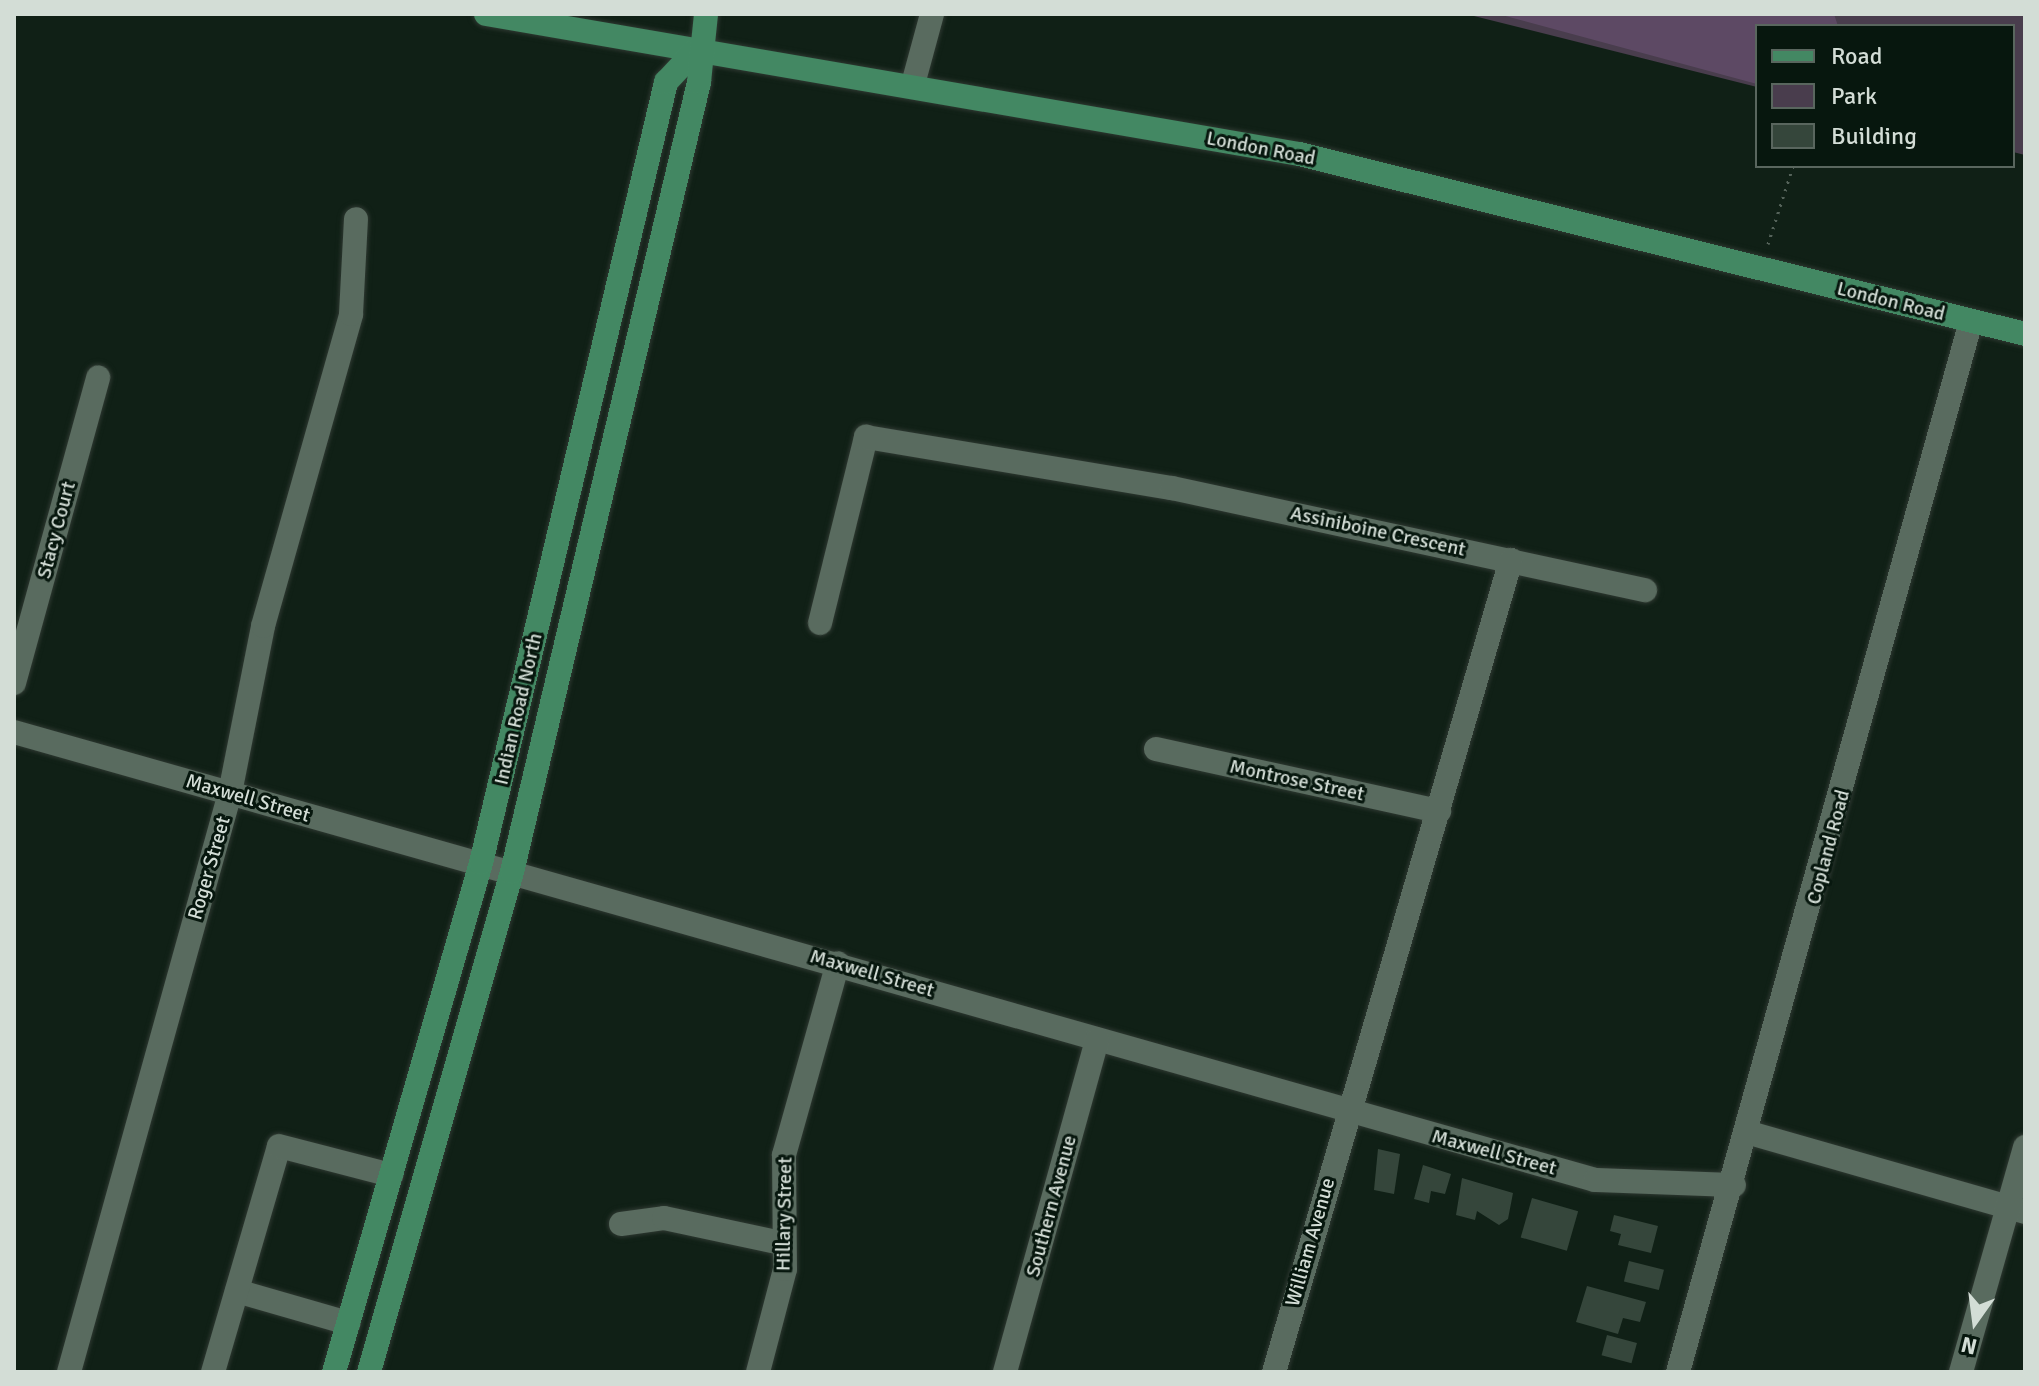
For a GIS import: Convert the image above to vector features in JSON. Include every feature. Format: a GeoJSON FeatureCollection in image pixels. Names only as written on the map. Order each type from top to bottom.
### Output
{"type":"FeatureCollection","features":[{"type":"Feature","properties":{"kind":"main road","name":"London Road"},"geometry":{"type":"LineString","coordinates":[[486,14],[913,84],[1299,154],[2025,334]]}},
{"type":"Feature","properties":{"kind":"main road","name":"Indian Road North"},"geometry":{"type":"LineString","coordinates":[[369,1372],[512,872],[699,82],[697,49],[706,14]]}},
{"type":"Feature","properties":{"kind":"main road","name":"Indian Road North"},"geometry":{"type":"LineString","coordinates":[[334,1372],[481,863],[666,82],[697,49]]}},
{"type":"Feature","properties":{"kind":"street"},"geometry":{"type":"LineString","coordinates":[[913,84],[932,14]]}},
{"type":"Feature","properties":{"kind":"street","name":"Roger Street"},"geometry":{"type":"LineString","coordinates":[[69,1372],[230,793],[263,626],[351,314],[356,219]]}},
{"type":"Feature","properties":{"kind":"street","name":"Copland Road"},"geometry":{"type":"LineString","coordinates":[[1678,1372],[1750,1133],[1971,321]]}},
{"type":"Feature","properties":{"kind":"street","name":"Stacy Court"},"geometry":{"type":"LineString","coordinates":[[14,683],[98,377]]}},
{"type":"Feature","properties":{"kind":"street","name":"Assiniboine Crescent"},"geometry":{"type":"LineString","coordinates":[[820,623],[866,437],[1172,488],[1511,560]]}},
{"type":"Feature","properties":{"kind":"street"},"geometry":{"type":"LineString","coordinates":[[1349,1113],[1511,560],[1645,590]]}},
{"type":"Feature","properties":{"kind":"street","name":"Maxwell Street"},"geometry":{"type":"LineString","coordinates":[[14,732],[838,963],[1349,1113],[1595,1180],[1734,1185]]}},
{"type":"Feature","properties":{"kind":"street","name":"Montrose Street"},"geometry":{"type":"LineString","coordinates":[[1156,749],[1439,811]]}},
{"type":"Feature","properties":{"kind":"street","name":"Hillary Street"},"geometry":{"type":"LineString","coordinates":[[758,1372],[783,1282],[784,1155],[838,963]]}},
{"type":"Feature","properties":{"kind":"street","name":"Southern Avenue"},"geometry":{"type":"LineString","coordinates":[[1005,1372],[1097,1040]]}},
{"type":"Feature","properties":{"kind":"street","name":"William Avenue"},"geometry":{"type":"LineString","coordinates":[[1274,1372],[1349,1113]]}},
{"type":"Feature","properties":{"kind":"street"},"geometry":{"type":"LineString","coordinates":[[1750,1133],[2016,1210]]}},
{"type":"Feature","properties":{"kind":"street"},"geometry":{"type":"LineString","coordinates":[[213,1372],[279,1146],[391,1175]]}},
{"type":"Feature","properties":{"kind":"street"},"geometry":{"type":"LineString","coordinates":[[1961,1372],[2016,1210],[2025,1147]]}},
{"type":"Feature","properties":{"kind":"street"},"geometry":{"type":"LineString","coordinates":[[621,1224],[664,1218],[782,1243]]}},
{"type":"Feature","properties":{"kind":"street"},"geometry":{"type":"LineString","coordinates":[[237,1291],[348,1323]]}},
{"type":"Feature","properties":{"kind":"path"},"geometry":{"type":"LineString","coordinates":[[1768,244],[1792,168]]}},
{"type":"Feature","properties":{"kind":"green space"},"geometry":{"type":"Polygon","coordinates":[[[1466,14],[2025,14],[2025,155],[2015,152],[2015,24],[1755,24],[1755,86],[1466,14]]]}},
{"type":"Feature","properties":{"kind":"shaded area"},"geometry":{"type":"Polygon","coordinates":[[[1498,14],[1834,14],[1837,24],[1755,24],[1755,83],[1498,14]]]}},
{"type":"Feature","properties":{"kind":"building"},"geometry":{"type":"Polygon","coordinates":[[[1378,1149],[1400,1154],[1394,1194],[1374,1190],[1378,1149]]]}},
{"type":"Feature","properties":{"kind":"building"},"geometry":{"type":"Polygon","coordinates":[[[1423,1165],[1451,1174],[1445,1194],[1431,1191],[1429,1203],[1414,1199],[1423,1165]]]}},
{"type":"Feature","properties":{"kind":"building"},"geometry":{"type":"Polygon","coordinates":[[[1462,1178],[1513,1193],[1508,1219],[1499,1225],[1477,1211],[1475,1220],[1456,1215],[1462,1178]]]}},
{"type":"Feature","properties":{"kind":"building"},"geometry":{"type":"Polygon","coordinates":[[[1532,1198],[1578,1211],[1567,1251],[1521,1237],[1532,1198]]]}},
{"type":"Feature","properties":{"kind":"building"},"geometry":{"type":"Polygon","coordinates":[[[1614,1215],[1658,1226],[1651,1253],[1618,1245],[1621,1234],[1610,1231],[1614,1215]]]}},
{"type":"Feature","properties":{"kind":"building"},"geometry":{"type":"Polygon","coordinates":[[[1629,1261],[1664,1270],[1659,1290],[1624,1281],[1629,1261]]]}},
{"type":"Feature","properties":{"kind":"building"},"geometry":{"type":"Polygon","coordinates":[[[1587,1286],[1646,1302],[1640,1322],[1623,1318],[1618,1334],[1576,1322],[1587,1286]]]}},
{"type":"Feature","properties":{"kind":"building"},"geometry":{"type":"Polygon","coordinates":[[[1607,1335],[1637,1343],[1632,1363],[1602,1355],[1607,1335]]]}}]}
